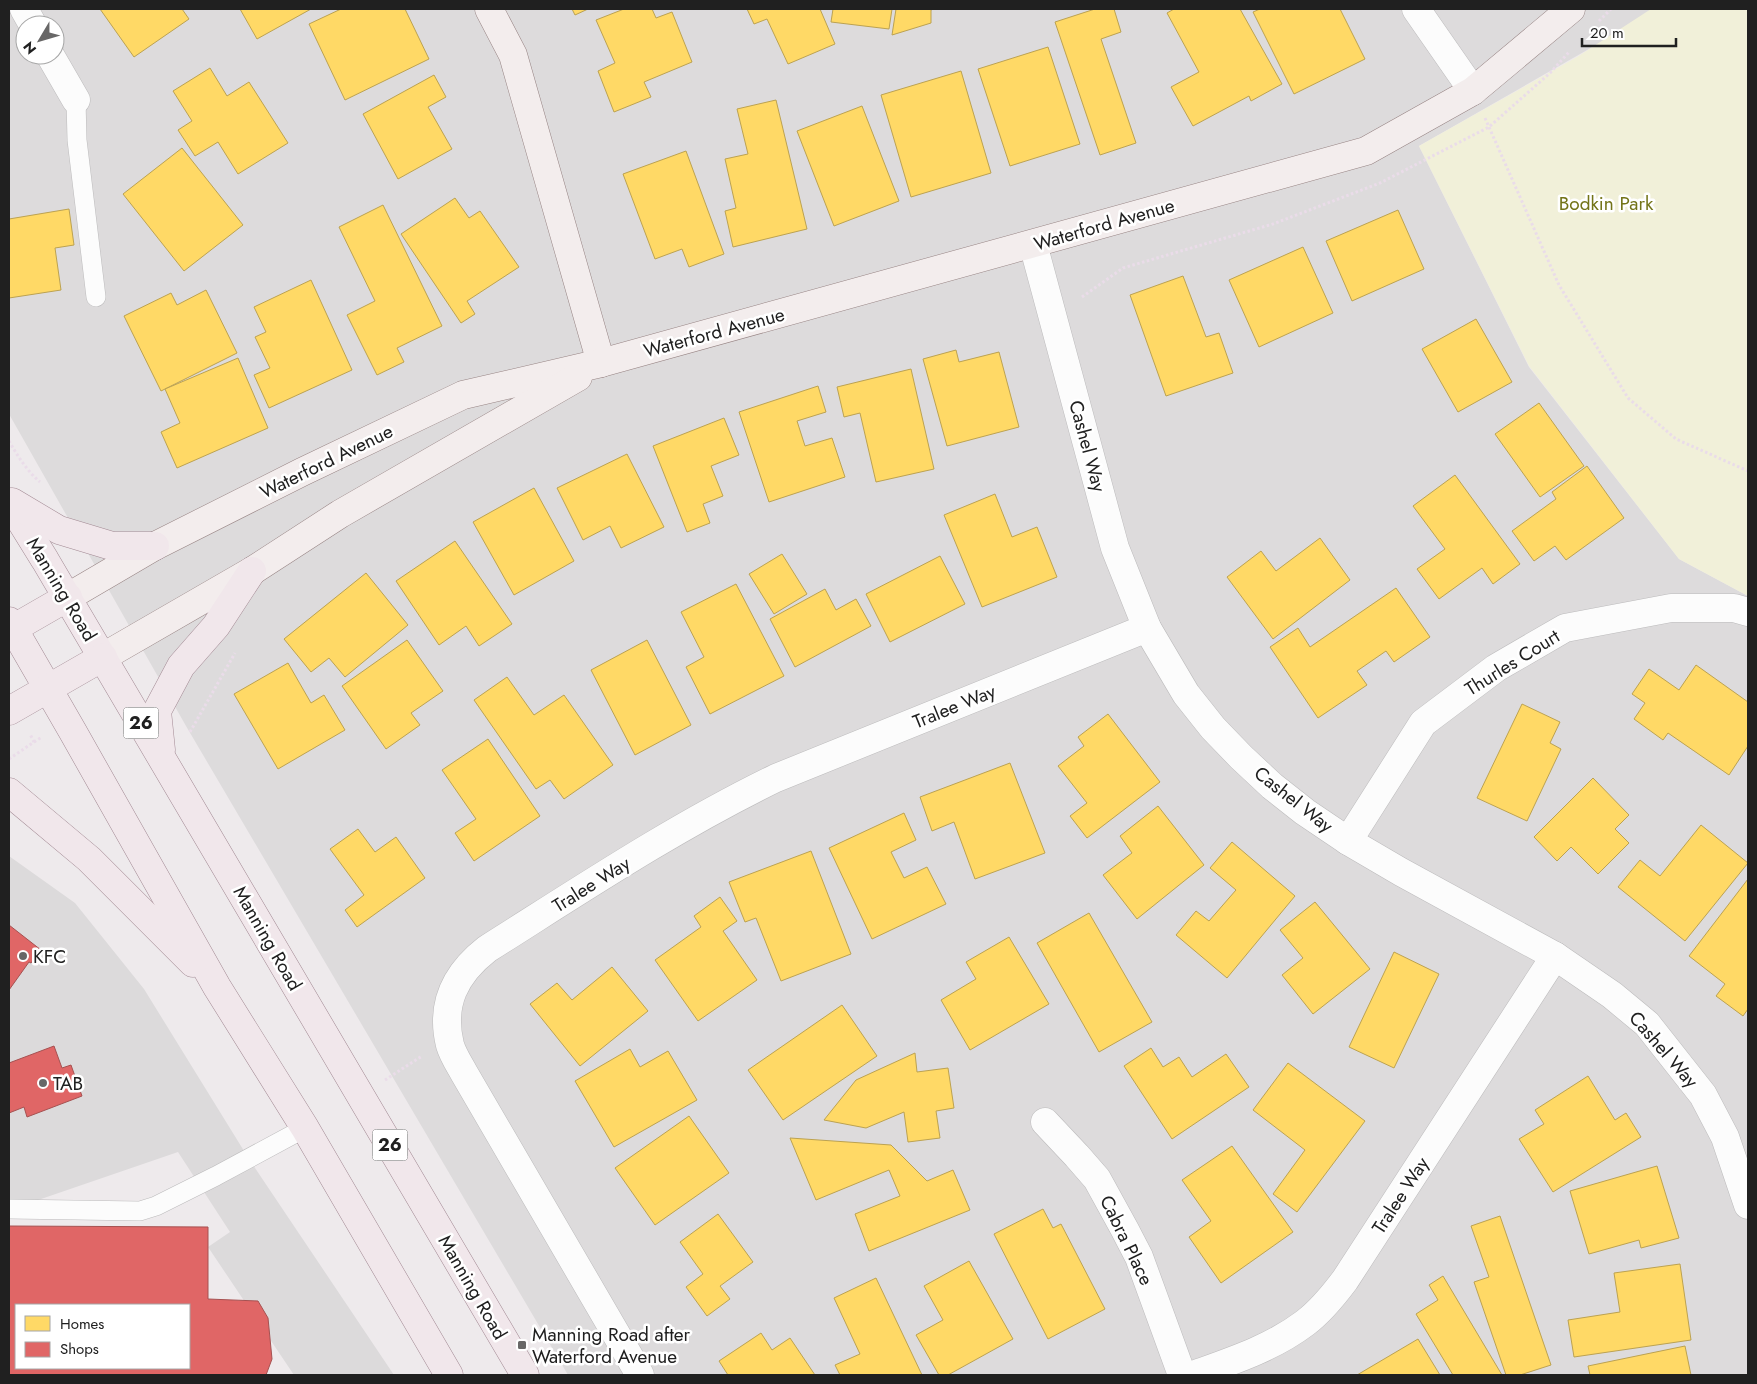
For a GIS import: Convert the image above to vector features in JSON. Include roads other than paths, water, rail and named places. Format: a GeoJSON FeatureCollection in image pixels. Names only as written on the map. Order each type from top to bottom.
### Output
{"type":"FeatureCollection","features":[{"type":"Feature","properties":{"kind":"main road"},"geometry":{"type":"LineString","coordinates":[[9,501],[60,530],[112,546],[155,546]]}},
{"type":"Feature","properties":{"kind":"main road","name":"Manning Road"},"geometry":{"type":"LineString","coordinates":[[9,501],[68,597],[525,1375]]}},
{"type":"Feature","properties":{"kind":"main road"},"geometry":{"type":"LineString","coordinates":[[162,759],[157,711],[180,666],[216,626],[252,571]]}},
{"type":"Feature","properties":{"kind":"main road"},"geometry":{"type":"LineString","coordinates":[[68,597],[10,627],[48,689],[217,987],[305,1128],[445,1374]]}},
{"type":"Feature","properties":{"kind":"main road"},"geometry":{"type":"LineString","coordinates":[[9,711],[103,657]]}},
{"type":"Feature","properties":{"kind":"main road"},"geometry":{"type":"LineString","coordinates":[[9,792],[88,858],[217,987]]}},
{"type":"Feature","properties":{"kind":"street"},"geometry":{"type":"LineString","coordinates":[[489,9],[513,55],[601,363]]}},
{"type":"Feature","properties":{"kind":"street"},"geometry":{"type":"LineString","coordinates":[[1416,9],[1473,91]]}},
{"type":"Feature","properties":{"kind":"street","name":"Waterford Avenue"},"geometry":{"type":"LineString","coordinates":[[68,597],[155,546],[302,472],[463,395],[601,363],[1366,151],[1473,91],[1571,9]]}},
{"type":"Feature","properties":{"kind":"street"},"geometry":{"type":"LineString","coordinates":[[56,65],[76,100]]}},
{"type":"Feature","properties":{"kind":"street","name":"Cashel Way"},"geometry":{"type":"LineString","coordinates":[[1034,244],[1115,548],[1147,628],[1186,694],[1213,728],[1272,786],[1305,812],[1348,841],[1401,872],[1555,956],[1612,995],[1647,1024],[1703,1095],[1725,1137],[1748,1204]]}},
{"type":"Feature","properties":{"kind":"street","name":"Waterford Avenue"},"geometry":{"type":"LineString","coordinates":[[103,657],[252,571],[340,514],[601,363]]}},
{"type":"Feature","properties":{"kind":"street","name":"Thurles Court"},"geometry":{"type":"LineString","coordinates":[[1348,841],[1423,723],[1496,668],[1565,628],[1671,608],[1734,608],[1748,612]]}},
{"type":"Feature","properties":{"kind":"street","name":"Tralee Way"},"geometry":{"type":"LineString","coordinates":[[640,1375],[464,1074],[451,1046],[447,1020],[450,994],[462,972],[487,949],[683,826],[731,799],[776,778],[1147,628]]}},
{"type":"Feature","properties":{"kind":"street","name":"Tralee Way"},"geometry":{"type":"LineString","coordinates":[[1193,1375],[1240,1358],[1281,1340],[1307,1322],[1328,1302],[1345,1280],[1555,956]]}},
{"type":"Feature","properties":{"kind":"street","name":"Cabra Place"},"geometry":{"type":"LineString","coordinates":[[1044,1122],[1078,1156],[1096,1179],[1140,1257],[1182,1375]]}},
{"type":"Feature","properties":{"kind":"lane"},"geometry":{"type":"LineString","coordinates":[[76,100],[77,140],[96,297]]}},
{"type":"Feature","properties":{"kind":"lane"},"geometry":{"type":"LineString","coordinates":[[9,1209],[140,1210],[156,1206],[305,1128]]}},
{"type":"Feature","properties":{"kind":"place","name":"KFC"},"geometry":{"type":"Point","coordinates":[23,956]}},
{"type":"Feature","properties":{"kind":"place","name":"TAB"},"geometry":{"type":"Point","coordinates":[43,1083]}},
{"type":"Feature","properties":{"kind":"place","name":"Manning Road after Waterford Avenue"},"geometry":{"type":"Point","coordinates":[522,1345]}},
{"type":"Feature","properties":{"kind":"park label","name":"Bodkin Park"},"geometry":{"type":"Point","coordinates":[1606,203]}}]}
